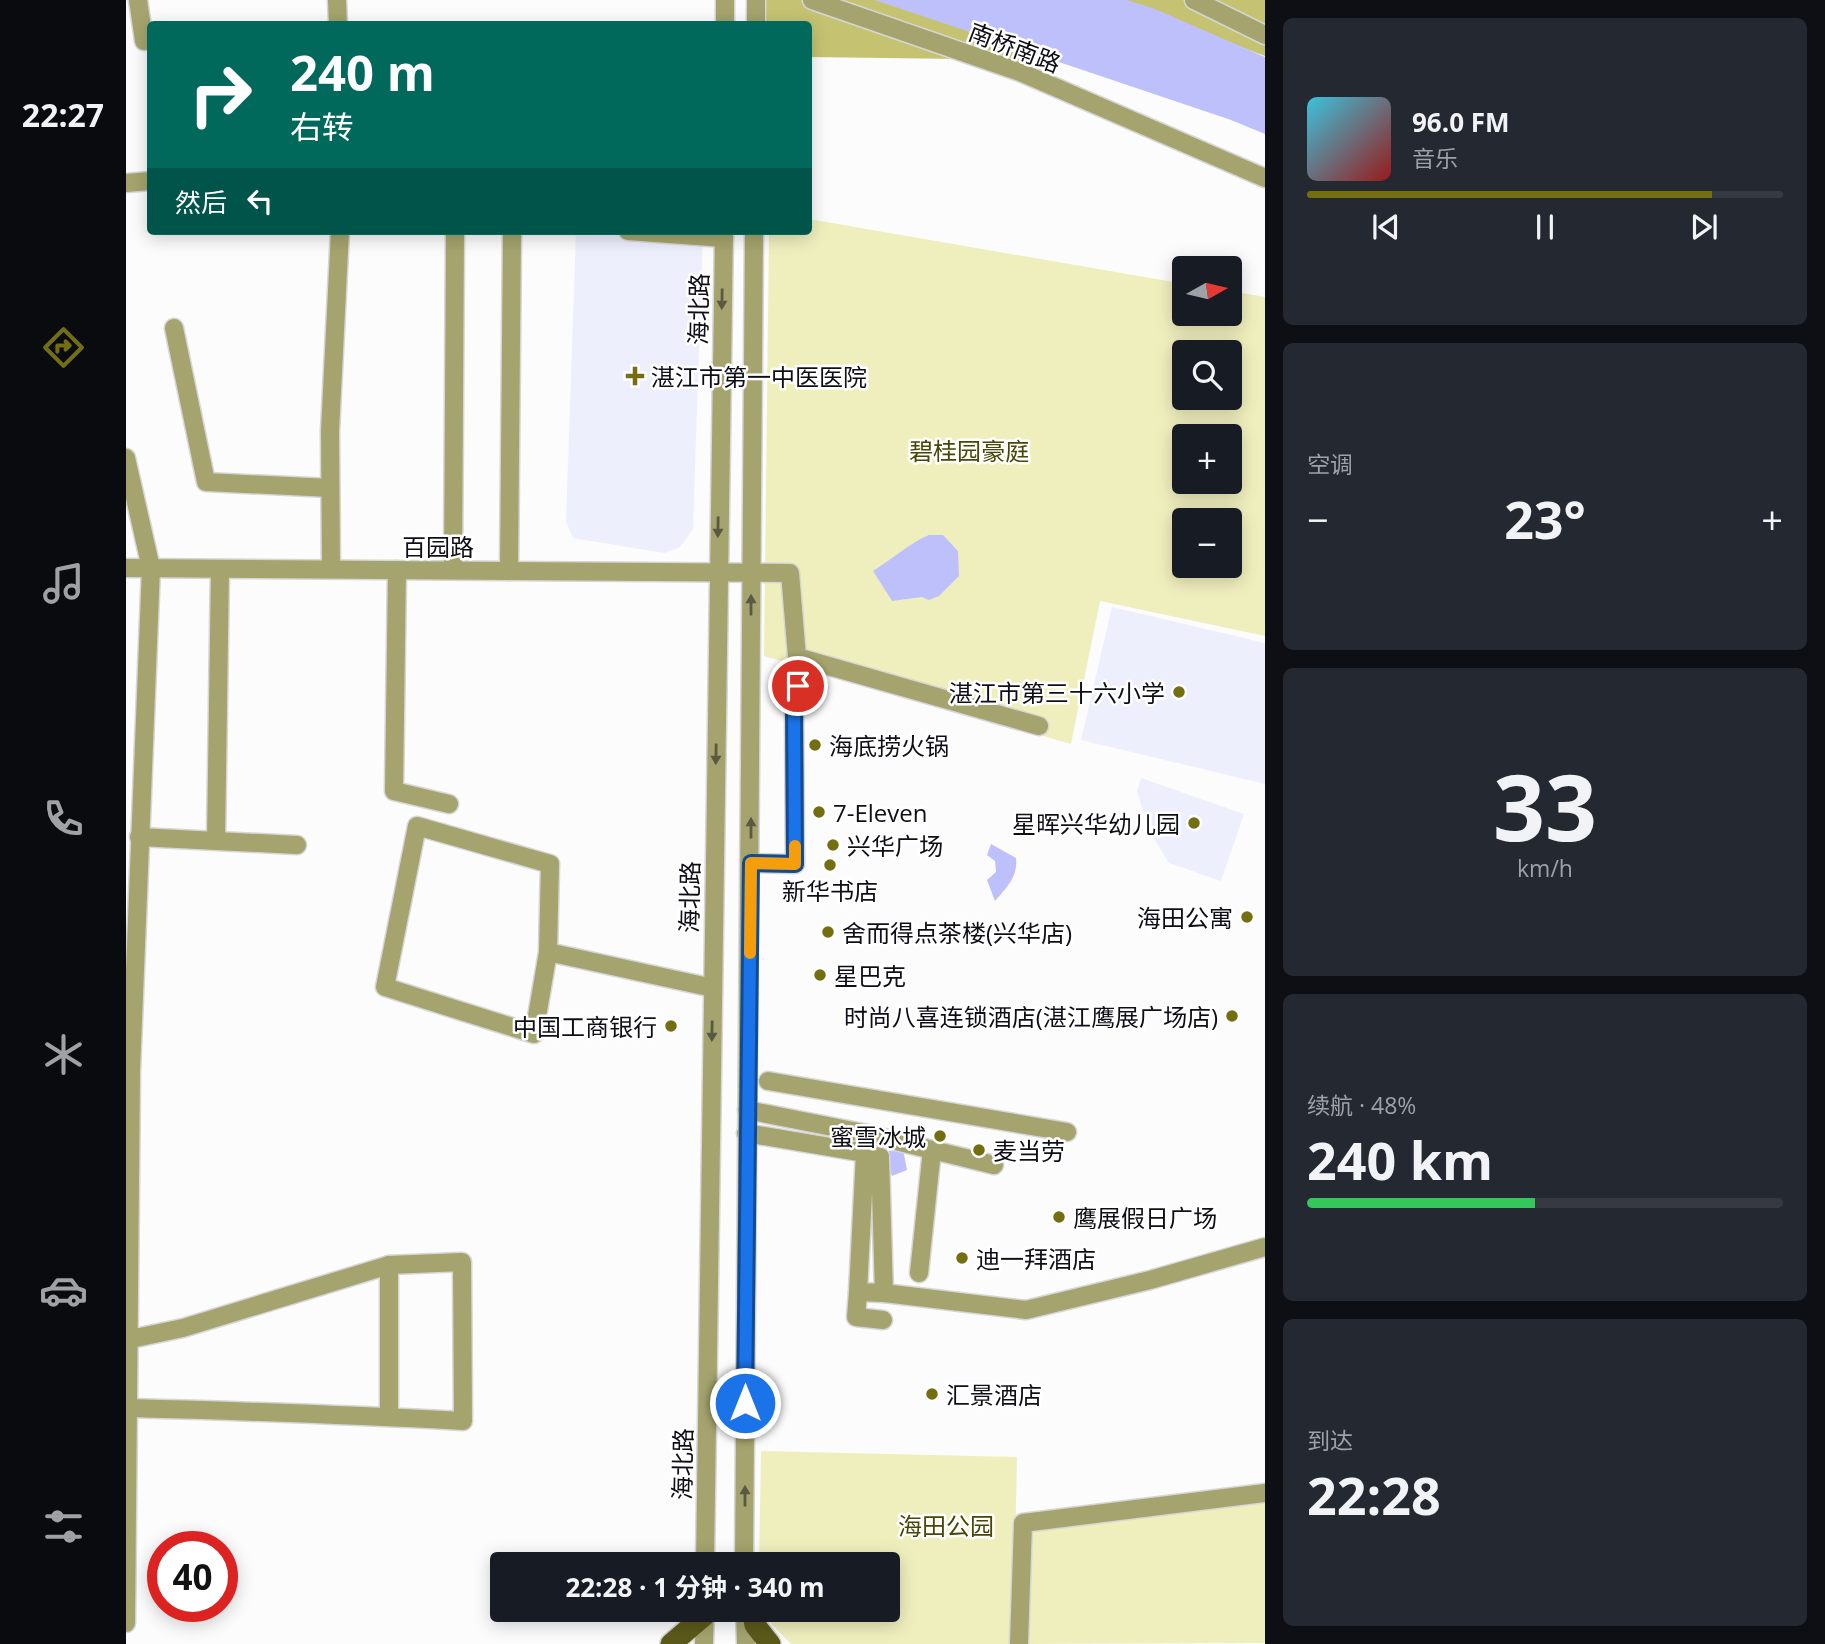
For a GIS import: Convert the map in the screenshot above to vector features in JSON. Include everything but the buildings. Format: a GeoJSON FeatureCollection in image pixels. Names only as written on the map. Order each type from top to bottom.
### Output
{"type":"FeatureCollection","features":[{"type":"Feature","properties":{"kind":"main road"},"geometry":{"type":"LineString","coordinates":[[671,1644],[694,1622]]}},
{"type":"Feature","properties":{"kind":"main road"},"geometry":{"type":"LineString","coordinates":[[754,1622],[770,1644]]}},
{"type":"Feature","properties":{"kind":"street"},"geometry":{"type":"LineString","coordinates":[[138,0],[140,41]]}},
{"type":"Feature","properties":{"kind":"street"},"geometry":{"type":"LineString","coordinates":[[337,0],[338,21]]}},
{"type":"Feature","properties":{"kind":"street"},"geometry":{"type":"LineString","coordinates":[[725,0],[725,21]]}},
{"type":"Feature","properties":{"kind":"street"},"geometry":{"type":"LineString","coordinates":[[756,0],[756,21]]}},
{"type":"Feature","properties":{"kind":"street","name":"南桥南路"},"geometry":{"type":"LineString","coordinates":[[812,0],[1020,72],[1265,178]]}},
{"type":"Feature","properties":{"kind":"street"},"geometry":{"type":"LineString","coordinates":[[1194,0],[1265,35]]}},
{"type":"Feature","properties":{"kind":"street"},"geometry":{"type":"LineString","coordinates":[[126,183],[147,181]]}},
{"type":"Feature","properties":{"kind":"street"},"geometry":{"type":"LineString","coordinates":[[331,569],[330,431],[340,235]]}},
{"type":"Feature","properties":{"kind":"street"},"geometry":{"type":"LineString","coordinates":[[453,570],[455,235]]}},
{"type":"Feature","properties":{"kind":"street"},"geometry":{"type":"LineString","coordinates":[[509,570],[512,235]]}},
{"type":"Feature","properties":{"kind":"street","name":"海北路"},"geometry":{"type":"LineString","coordinates":[[705,1552],[717,572],[724,235]]}},
{"type":"Feature","properties":{"kind":"street"},"geometry":{"type":"LineString","coordinates":[[744,1552],[754,235]]}},
{"type":"Feature","properties":{"kind":"street"},"geometry":{"type":"LineString","coordinates":[[174,328],[206,482],[330,488]]}},
{"type":"Feature","properties":{"kind":"street"},"geometry":{"type":"LineString","coordinates":[[126,458],[151,568],[129,1071],[130,1408],[126,1623]]}},
{"type":"Feature","properties":{"kind":"street","name":"百园路"},"geometry":{"type":"LineString","coordinates":[[126,568],[790,572],[797,657],[1039,726]]}},
{"type":"Feature","properties":{"kind":"street"},"geometry":{"type":"LineString","coordinates":[[216,840],[220,569]]}},
{"type":"Feature","properties":{"kind":"street"},"geometry":{"type":"LineString","coordinates":[[397,570],[394,792],[449,804]]}},
{"type":"Feature","properties":{"kind":"street"},"geometry":{"type":"LineString","coordinates":[[751,863],[795,864],[794,698],[798,686],[818,687]]}},
{"type":"Feature","properties":{"kind":"street"},"geometry":{"type":"LineString","coordinates":[[417,826],[550,864],[548,952],[534,1034],[385,987],[417,826]]}},
{"type":"Feature","properties":{"kind":"street"},"geometry":{"type":"LineString","coordinates":[[139,836],[297,845]]}},
{"type":"Feature","properties":{"kind":"street"},"geometry":{"type":"LineString","coordinates":[[548,952],[713,988]]}},
{"type":"Feature","properties":{"kind":"street"},"geometry":{"type":"LineString","coordinates":[[768,1081],[810,1075]]}},
{"type":"Feature","properties":{"kind":"street"},"geometry":{"type":"LineString","coordinates":[[748,1078],[1067,1132]]}},
{"type":"Feature","properties":{"kind":"street"},"geometry":{"type":"LineString","coordinates":[[747,1110],[994,1165]]}},
{"type":"Feature","properties":{"kind":"street"},"geometry":{"type":"LineString","coordinates":[[746,1133],[880,1157],[884,1293]]}},
{"type":"Feature","properties":{"kind":"street"},"geometry":{"type":"LineString","coordinates":[[919,1273],[932,1150]]}},
{"type":"Feature","properties":{"kind":"street"},"geometry":{"type":"LineString","coordinates":[[865,1153],[856,1317],[883,1320]]}},
{"type":"Feature","properties":{"kind":"street"},"geometry":{"type":"LineString","coordinates":[[858,1292],[1026,1310],[1150,1280],[1265,1247]]}},
{"type":"Feature","properties":{"kind":"street"},"geometry":{"type":"LineString","coordinates":[[128,1340],[183,1328],[389,1265],[463,1262],[463,1422],[130,1408]]}},
{"type":"Feature","properties":{"kind":"street"},"geometry":{"type":"LineString","coordinates":[[389,1265],[389,1417]]}},
{"type":"Feature","properties":{"kind":"street"},"geometry":{"type":"LineString","coordinates":[[1018,1644],[1023,1522],[1265,1493]]}},
{"type":"Feature","properties":{"kind":"street"},"geometry":{"type":"LineString","coordinates":[[704,1644],[705,1622]]}},
{"type":"Feature","properties":{"kind":"street"},"geometry":{"type":"LineString","coordinates":[[745,1622],[746,1644]]}},
{"type":"Feature","properties":{"kind":"shaded area"},"geometry":{"type":"Polygon","coordinates":[[[761,0],[921,0],[1028,38],[1028,60],[812,57],[812,21],[760,21],[761,0]]]}},
{"type":"Feature","properties":{"kind":"shaded area"},"geometry":{"type":"Polygon","coordinates":[[[1117,0],[1265,0],[1265,56],[1117,0]]]}},
{"type":"Feature","properties":{"kind":"shaded area","name":"湛江市第一中医医院"},"geometry":{"type":"Polygon","coordinates":[[[576,235],[703,235],[693,529],[679,548],[664,553],[573,538],[566,522],[576,235]]]}},
{"type":"Feature","properties":{"kind":"shaded area","name":"湛江市第三十六小学"},"geometry":{"type":"Polygon","coordinates":[[[1112,607],[1265,643],[1265,784],[1081,740],[1112,607]]]}},
{"type":"Feature","properties":{"kind":"shaded area","name":"星晖兴华幼儿园"},"geometry":{"type":"Polygon","coordinates":[[[1141,778],[1244,814],[1221,881],[1169,863],[1150,833],[1137,791],[1141,778]]]}},
{"type":"Feature","properties":{"kind":"green space","name":"碧桂园豪庭"},"geometry":{"type":"Polygon","coordinates":[[[812,220],[1172,282],[1172,326],[1242,326],[1242,293],[1265,297],[1265,636],[1100,601],[1071,744],[764,656],[769,235],[812,235],[812,220]]]}},
{"type":"Feature","properties":{"kind":"green space","name":"海田公园"},"geometry":{"type":"Polygon","coordinates":[[[761,1451],[1017,1457],[1013,1644],[791,1644],[770,1622],[900,1622],[900,1552],[759,1552],[761,1451]]]}},
{"type":"Feature","properties":{"kind":"green space"},"geometry":{"type":"Polygon","coordinates":[[[1265,1496],[1265,1643],[1020,1644],[1024,1524],[1265,1496]]]}},
{"type":"Feature","properties":{"kind":"water"},"geometry":{"type":"Polygon","coordinates":[[[875,0],[1127,0],[1155,9],[1265,57],[1265,134],[1231,120],[875,0]]]}},
{"type":"Feature","properties":{"kind":"water"},"geometry":{"type":"Polygon","coordinates":[[[929,535],[943,535],[958,551],[959,576],[939,596],[929,600],[922,597],[892,601],[873,571],[929,535]]]}},
{"type":"Feature","properties":{"kind":"water"},"geometry":{"type":"Polygon","coordinates":[[[991,844],[1016,858],[1013,876],[995,901],[987,880],[996,872],[995,861],[987,855],[991,844]]]}},
{"type":"Feature","properties":{"kind":"water"},"geometry":{"type":"Polygon","coordinates":[[[892,1145],[903,1149],[907,1170],[892,1176],[885,1159],[892,1145]]]}},
{"type":"Feature","properties":{"kind":"slow traffic"},"geometry":{"type":"LineString","coordinates":[[750,953],[751,863],[795,864],[795,846]]}},
{"type":"Feature","properties":{"kind":"place","name":"湛江市第一中医医院"},"geometry":{"type":"Point","coordinates":[635,376]}},
{"type":"Feature","properties":{"kind":"place","name":"湛江市第三十六小学"},"geometry":{"type":"Point","coordinates":[1179,692]}},
{"type":"Feature","properties":{"kind":"place","name":"海底捞火锅"},"geometry":{"type":"Point","coordinates":[815,745]}},
{"type":"Feature","properties":{"kind":"place","name":"7-Eleven"},"geometry":{"type":"Point","coordinates":[819,812]}},
{"type":"Feature","properties":{"kind":"place","name":"星晖兴华幼儿园"},"geometry":{"type":"Point","coordinates":[1194,823]}},
{"type":"Feature","properties":{"kind":"place","name":"兴华广场"},"geometry":{"type":"Point","coordinates":[833,845]}},
{"type":"Feature","properties":{"kind":"place","name":"新华书店"},"geometry":{"type":"Point","coordinates":[830,865]}},
{"type":"Feature","properties":{"kind":"place","name":"海田公寓"},"geometry":{"type":"Point","coordinates":[1247,917]}},
{"type":"Feature","properties":{"kind":"place","name":"舍而得点茶楼(兴华店)"},"geometry":{"type":"Point","coordinates":[828,932]}},
{"type":"Feature","properties":{"kind":"place","name":"星巴克"},"geometry":{"type":"Point","coordinates":[820,975]}},
{"type":"Feature","properties":{"kind":"place","name":"时尚八喜连锁酒店(湛江鹰展广场店)"},"geometry":{"type":"Point","coordinates":[1232,1016]}},
{"type":"Feature","properties":{"kind":"place","name":"中国工商银行"},"geometry":{"type":"Point","coordinates":[671,1026]}},
{"type":"Feature","properties":{"kind":"place","name":"蜜雪冰城"},"geometry":{"type":"Point","coordinates":[940,1136]}},
{"type":"Feature","properties":{"kind":"place","name":"麦当劳"},"geometry":{"type":"Point","coordinates":[979,1150]}},
{"type":"Feature","properties":{"kind":"place","name":"鹰展假日广场"},"geometry":{"type":"Point","coordinates":[1059,1217]}},
{"type":"Feature","properties":{"kind":"place","name":"迪一拜酒店"},"geometry":{"type":"Point","coordinates":[962,1258]}},
{"type":"Feature","properties":{"kind":"place","name":"汇景酒店"},"geometry":{"type":"Point","coordinates":[932,1394]}},
{"type":"Feature","properties":{"kind":"route"},"geometry":{"type":"LineString","coordinates":[[745,1403],[751,863],[795,864],[794,698],[798,686]]}}]}
